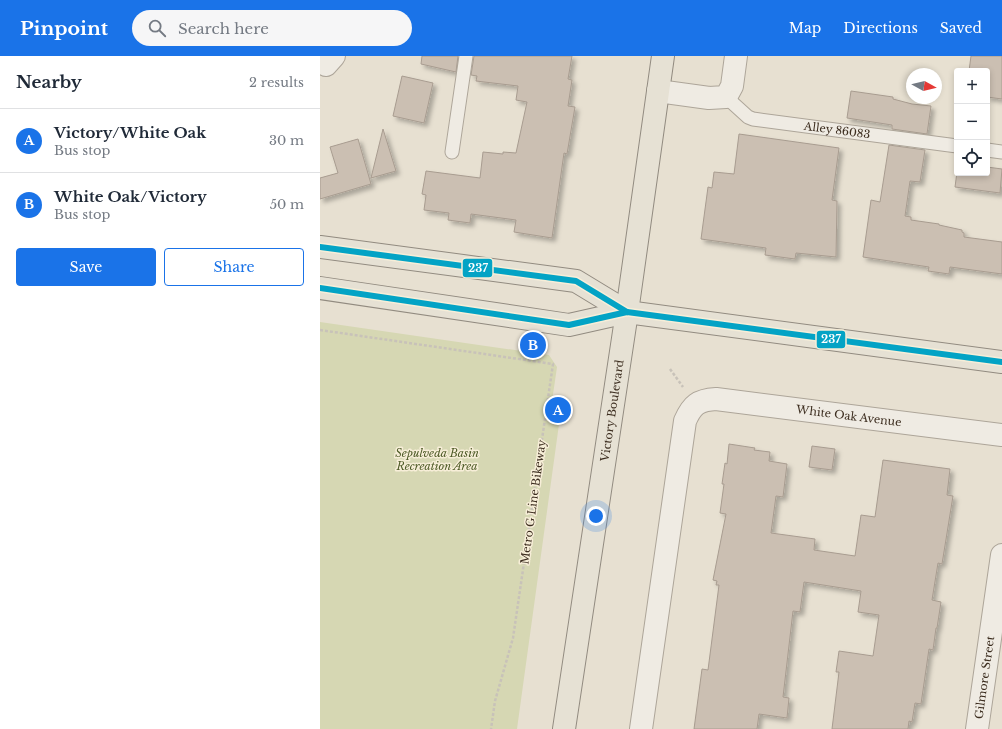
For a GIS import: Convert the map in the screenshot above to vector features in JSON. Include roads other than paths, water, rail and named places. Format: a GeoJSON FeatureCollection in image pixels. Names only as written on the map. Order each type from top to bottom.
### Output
{"type":"FeatureCollection","features":[{"type":"Feature","properties":{"kind":"main road","name":"Victory Boulevard"},"geometry":{"type":"LineString","coordinates":[[564,729],[627,312],[663,56]]}},
{"type":"Feature","properties":{"kind":"main road"},"geometry":{"type":"LineString","coordinates":[[320,247],[576,281],[627,312]]}},
{"type":"Feature","properties":{"kind":"main road"},"geometry":{"type":"LineString","coordinates":[[320,288],[569,325],[627,312],[1002,362]]}},
{"type":"Feature","properties":{"kind":"street"},"geometry":{"type":"LineString","coordinates":[[658,91],[709,98],[726,97],[732,86],[736,56]]}},
{"type":"Feature","properties":{"kind":"street","name":"White Oak Avenue"},"geometry":{"type":"LineString","coordinates":[[641,729],[685,421],[689,412],[696,404],[706,400],[716,400],[1002,435]]}},
{"type":"Feature","properties":{"kind":"street","name":"Gilmore Street"},"geometry":{"type":"LineString","coordinates":[[978,729],[1002,555]]}},
{"type":"Feature","properties":{"kind":"lane"},"geometry":{"type":"LineString","coordinates":[[452,152],[466,56]]}},
{"type":"Feature","properties":{"kind":"lane","name":"Alley 86083"},"geometry":{"type":"LineString","coordinates":[[726,97],[748,117],[954,146]]}},
{"type":"Feature","properties":{"kind":"lane"},"geometry":{"type":"LineString","coordinates":[[990,150],[1002,152]]}},
{"type":"Feature","properties":{"kind":"place","name":"White Oak/Victory"},"geometry":{"type":"Point","coordinates":[533,345]}},
{"type":"Feature","properties":{"kind":"place","name":"Victory/White Oak"},"geometry":{"type":"Point","coordinates":[558,410]}},
{"type":"Feature","properties":{"kind":"park label","name":"Sepulveda Basin Recreation Area"},"geometry":{"type":"Point","coordinates":[437,459]}}]}
